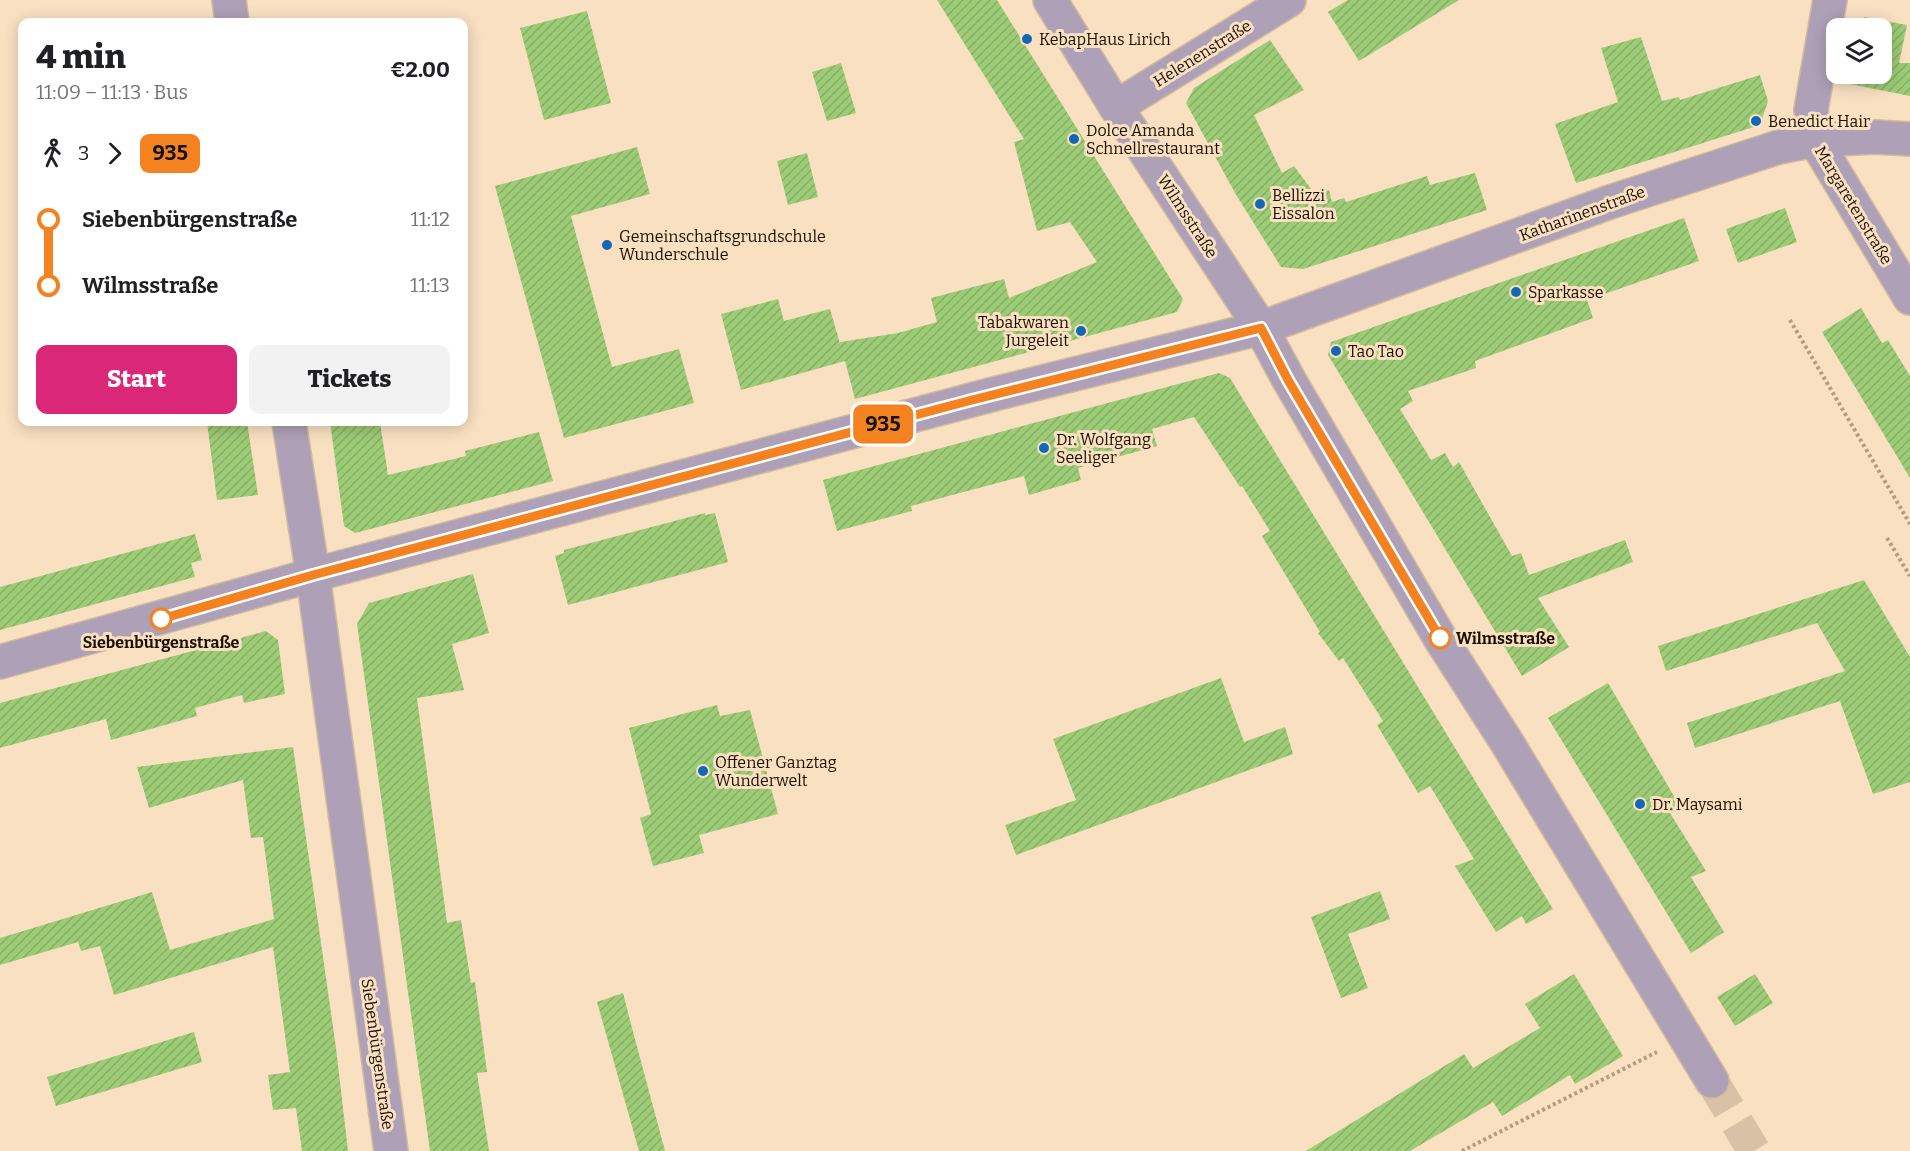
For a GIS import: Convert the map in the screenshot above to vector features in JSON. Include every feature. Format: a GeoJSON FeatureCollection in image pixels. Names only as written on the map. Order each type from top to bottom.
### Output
{"type":"FeatureCollection","features":[{"type":"Feature","properties":{"kind":"street"},"geometry":{"type":"LineString","coordinates":[[229,0],[231,18]]}},
{"type":"Feature","properties":{"kind":"street","name":"Wilmsstraße"},"geometry":{"type":"LineString","coordinates":[[1050,0],[1116,106],[1261,328],[1288,380],[1440,638],[1506,741],[1712,1081]]}},
{"type":"Feature","properties":{"kind":"street","name":"Helenenstraße"},"geometry":{"type":"LineString","coordinates":[[1116,106],[1288,0]]}},
{"type":"Feature","properties":{"kind":"street","name":"Margaretenstraße"},"geometry":{"type":"LineString","coordinates":[[1830,0],[1811,110],[1815,140],[1910,298]]}},
{"type":"Feature","properties":{"kind":"street","name":"Katharinenstraße"},"geometry":{"type":"LineString","coordinates":[[0,662],[313,575],[1006,392],[1261,328],[1610,202],[1779,147],[1815,140],[1875,137],[1910,139]]}},
{"type":"Feature","properties":{"kind":"street","name":"Siebenbürgenstraße"},"geometry":{"type":"LineString","coordinates":[[290,426],[313,575],[391,1151]]}},
{"type":"Feature","properties":{"kind":"path"},"geometry":{"type":"LineString","coordinates":[[1790,320],[1910,524]]}},
{"type":"Feature","properties":{"kind":"path"},"geometry":{"type":"LineString","coordinates":[[1887,538],[1910,576]]}},
{"type":"Feature","properties":{"kind":"path"},"geometry":{"type":"LineString","coordinates":[[1462,1151],[1684,1038]]}},
{"type":"Feature","properties":{"kind":"building"},"geometry":{"type":"Polygon","coordinates":[[[937,0],[997,0],[1183,299],[1177,312],[855,399],[845,361],[741,390],[721,314],[778,299],[784,321],[830,309],[841,347],[840,342],[898,333],[937,322],[931,298],[1004,279],[1009,298],[1097,262],[1070,222],[1037,231],[1014,142],[1024,139],[937,0]]]}},
{"type":"Feature","properties":{"kind":"building"},"geometry":{"type":"Polygon","coordinates":[[[1348,0],[1459,0],[1359,61],[1328,12],[1348,0]]]}},
{"type":"Feature","properties":{"kind":"building"},"geometry":{"type":"Polygon","coordinates":[[[587,11],[611,103],[544,120],[520,28],[587,11]]]}},
{"type":"Feature","properties":{"kind":"building"},"geometry":{"type":"Polygon","coordinates":[[[1892,22],[1907,25],[1899,63],[1910,63],[1910,96],[1850,84],[1892,84],[1892,22]]]}},
{"type":"Feature","properties":{"kind":"building"},"geometry":{"type":"Polygon","coordinates":[[[1641,37],[1662,101],[1679,97],[1680,100],[1760,75],[1768,101],[1760,125],[1576,183],[1555,124],[1618,102],[1601,48],[1641,37]]]}},
{"type":"Feature","properties":{"kind":"building"},"geometry":{"type":"Polygon","coordinates":[[[1270,40],[1304,90],[1254,115],[1282,173],[1294,166],[1314,193],[1329,190],[1332,202],[1344,198],[1346,202],[1427,176],[1430,185],[1475,173],[1487,210],[1303,269],[1281,267],[1235,193],[1186,103],[1194,88],[1270,40]]]}},
{"type":"Feature","properties":{"kind":"building"},"geometry":{"type":"Polygon","coordinates":[[[841,63],[856,113],[827,121],[812,72],[841,63]]]}},
{"type":"Feature","properties":{"kind":"building"},"geometry":{"type":"Polygon","coordinates":[[[637,147],[650,194],[571,216],[612,367],[679,349],[694,403],[564,438],[495,186],[637,147]]]}},
{"type":"Feature","properties":{"kind":"building"},"geometry":{"type":"Polygon","coordinates":[[[807,153],[818,197],[788,205],[777,161],[807,153]]]}},
{"type":"Feature","properties":{"kind":"building"},"geometry":{"type":"Polygon","coordinates":[[[1785,208],[1797,242],[1738,263],[1726,229],[1785,208]]]}},
{"type":"Feature","properties":{"kind":"building"},"geometry":{"type":"Polygon","coordinates":[[[1684,218],[1699,261],[1587,300],[1593,318],[1475,361],[1476,368],[1408,391],[1413,401],[1400,409],[1431,460],[1445,453],[1453,467],[1459,462],[1512,556],[1521,553],[1529,575],[1625,540],[1633,562],[1538,598],[1569,647],[1522,676],[1328,355],[1331,342],[1684,218]]]}},
{"type":"Feature","properties":{"kind":"building"},"geometry":{"type":"Polygon","coordinates":[[[1861,308],[1882,343],[1888,340],[1910,376],[1910,478],[1822,332],[1861,308]]]}},
{"type":"Feature","properties":{"kind":"building"},"geometry":{"type":"Polygon","coordinates":[[[1219,373],[1230,378],[1553,909],[1526,924],[1522,916],[1496,932],[1455,866],[1474,859],[1430,786],[1418,793],[1377,725],[1383,721],[1343,658],[1339,661],[1318,633],[1320,632],[1262,536],[1270,531],[1194,417],[1152,429],[1157,446],[1078,468],[1081,480],[1029,495],[1024,476],[911,506],[912,511],[837,531],[823,480],[1219,373]]]}},
{"type":"Feature","properties":{"kind":"building"},"geometry":{"type":"Polygon","coordinates":[[[208,426],[248,426],[258,495],[217,500],[208,426]]]}},
{"type":"Feature","properties":{"kind":"building"},"geometry":{"type":"Polygon","coordinates":[[[331,426],[381,426],[388,475],[466,456],[465,451],[539,432],[553,481],[355,533],[344,526],[331,426]]]}},
{"type":"Feature","properties":{"kind":"building"},"geometry":{"type":"Polygon","coordinates":[[[705,513],[705,515],[715,513],[728,562],[568,605],[555,556],[564,553],[564,550],[705,513]]]}},
{"type":"Feature","properties":{"kind":"building"},"geometry":{"type":"Polygon","coordinates":[[[195,534],[202,560],[191,563],[195,577],[0,630],[0,587],[195,534]]]}},
{"type":"Feature","properties":{"kind":"building"},"geometry":{"type":"Polygon","coordinates":[[[473,574],[489,633],[452,644],[464,690],[417,698],[447,923],[461,920],[471,983],[475,982],[487,1072],[477,1073],[489,1151],[430,1151],[357,624],[369,603],[473,574]]]}},
{"type":"Feature","properties":{"kind":"building"},"geometry":{"type":"Polygon","coordinates":[[[1864,580],[1910,657],[1910,782],[1873,794],[1840,701],[1695,748],[1687,723],[1845,671],[1817,623],[1666,671],[1658,646],[1864,580]]]}},
{"type":"Feature","properties":{"kind":"building"},"geometry":{"type":"Polygon","coordinates":[[[266,631],[278,640],[285,694],[244,703],[242,695],[195,708],[197,716],[111,740],[106,719],[0,748],[0,703],[266,631]]]}},
{"type":"Feature","properties":{"kind":"building"},"geometry":{"type":"Polygon","coordinates":[[[1221,678],[1244,742],[1285,727],[1293,754],[1016,855],[1005,825],[1076,800],[1053,739],[1221,678]]]}},
{"type":"Feature","properties":{"kind":"building"},"geometry":{"type":"Polygon","coordinates":[[[1608,683],[1682,810],[1670,813],[1706,871],[1691,877],[1724,932],[1691,953],[1548,718],[1608,683]]]}},
{"type":"Feature","properties":{"kind":"building","name":"Offener Ganztag Wunderwelt"},"geometry":{"type":"Polygon","coordinates":[[[717,705],[720,716],[750,710],[778,814],[699,835],[704,853],[653,866],[640,818],[651,814],[629,728],[717,705]]]}},
{"type":"Feature","properties":{"kind":"building"},"geometry":{"type":"Polygon","coordinates":[[[293,747],[336,1048],[348,1151],[302,1151],[296,1108],[273,1110],[268,1075],[290,1072],[273,947],[114,995],[100,946],[81,951],[78,942],[0,965],[0,938],[152,892],[170,950],[274,919],[263,837],[251,838],[243,780],[149,808],[137,767],[293,747]]]}},
{"type":"Feature","properties":{"kind":"building"},"geometry":{"type":"Polygon","coordinates":[[[1380,891],[1390,919],[1348,934],[1368,988],[1341,998],[1311,917],[1380,891]]]}},
{"type":"Feature","properties":{"kind":"building"},"geometry":{"type":"Polygon","coordinates":[[[1574,974],[1623,1056],[1575,1084],[1570,1075],[1502,1116],[1493,1102],[1410,1151],[1306,1151],[1464,1054],[1473,1068],[1540,1028],[1525,1004],[1574,974]]]}},
{"type":"Feature","properties":{"kind":"building"},"geometry":{"type":"Polygon","coordinates":[[[1755,974],[1773,1003],[1735,1026],[1717,997],[1755,974]]]}},
{"type":"Feature","properties":{"kind":"building"},"geometry":{"type":"Polygon","coordinates":[[[623,993],[665,1151],[639,1151],[597,1002],[623,993]]]}},
{"type":"Feature","properties":{"kind":"building"},"geometry":{"type":"Polygon","coordinates":[[[194,1032],[202,1062],[56,1106],[47,1077],[194,1032]]]}},
{"type":"Feature","properties":{"kind":"tunnel"},"geometry":{"type":"LineString","coordinates":[[1712,1081],[1754,1151]]}},
{"type":"Feature","properties":{"kind":"bus line","name":"935"},"geometry":{"type":"LineString","coordinates":[[161,619],[313,575],[972,400],[1261,328],[1288,380],[1440,638]]}},
{"type":"Feature","properties":{"kind":"place","name":"KebapHaus Lirich"},"geometry":{"type":"Point","coordinates":[1027,39]}},
{"type":"Feature","properties":{"kind":"place","name":"Benedict Hair"},"geometry":{"type":"Point","coordinates":[1756,121]}},
{"type":"Feature","properties":{"kind":"place","name":"Dolce Amanda Schnellrestaurant"},"geometry":{"type":"Point","coordinates":[1074,139]}},
{"type":"Feature","properties":{"kind":"place","name":"Bellizzi Eissalon"},"geometry":{"type":"Point","coordinates":[1260,204]}},
{"type":"Feature","properties":{"kind":"place","name":"Gemeinschaftsgrundschule Wunderschule"},"geometry":{"type":"Point","coordinates":[607,245]}},
{"type":"Feature","properties":{"kind":"place","name":"Sparkasse"},"geometry":{"type":"Point","coordinates":[1516,292]}},
{"type":"Feature","properties":{"kind":"place","name":"Tabakwaren Jurgeleit"},"geometry":{"type":"Point","coordinates":[1081,331]}},
{"type":"Feature","properties":{"kind":"place","name":"Tao Tao"},"geometry":{"type":"Point","coordinates":[1336,351]}},
{"type":"Feature","properties":{"kind":"place","name":"Dr. Wolfgang Seeliger"},"geometry":{"type":"Point","coordinates":[1044,448]}},
{"type":"Feature","properties":{"kind":"place","name":"Siebenbürgenstraße"},"geometry":{"type":"Point","coordinates":[161,619]}},
{"type":"Feature","properties":{"kind":"place","name":"Wilmsstraße"},"geometry":{"type":"Point","coordinates":[1440,638]}},
{"type":"Feature","properties":{"kind":"place","name":"Offener Ganztag Wunderwelt"},"geometry":{"type":"Point","coordinates":[703,771]}},
{"type":"Feature","properties":{"kind":"place","name":"Dr. Maysami"},"geometry":{"type":"Point","coordinates":[1640,804]}}]}
